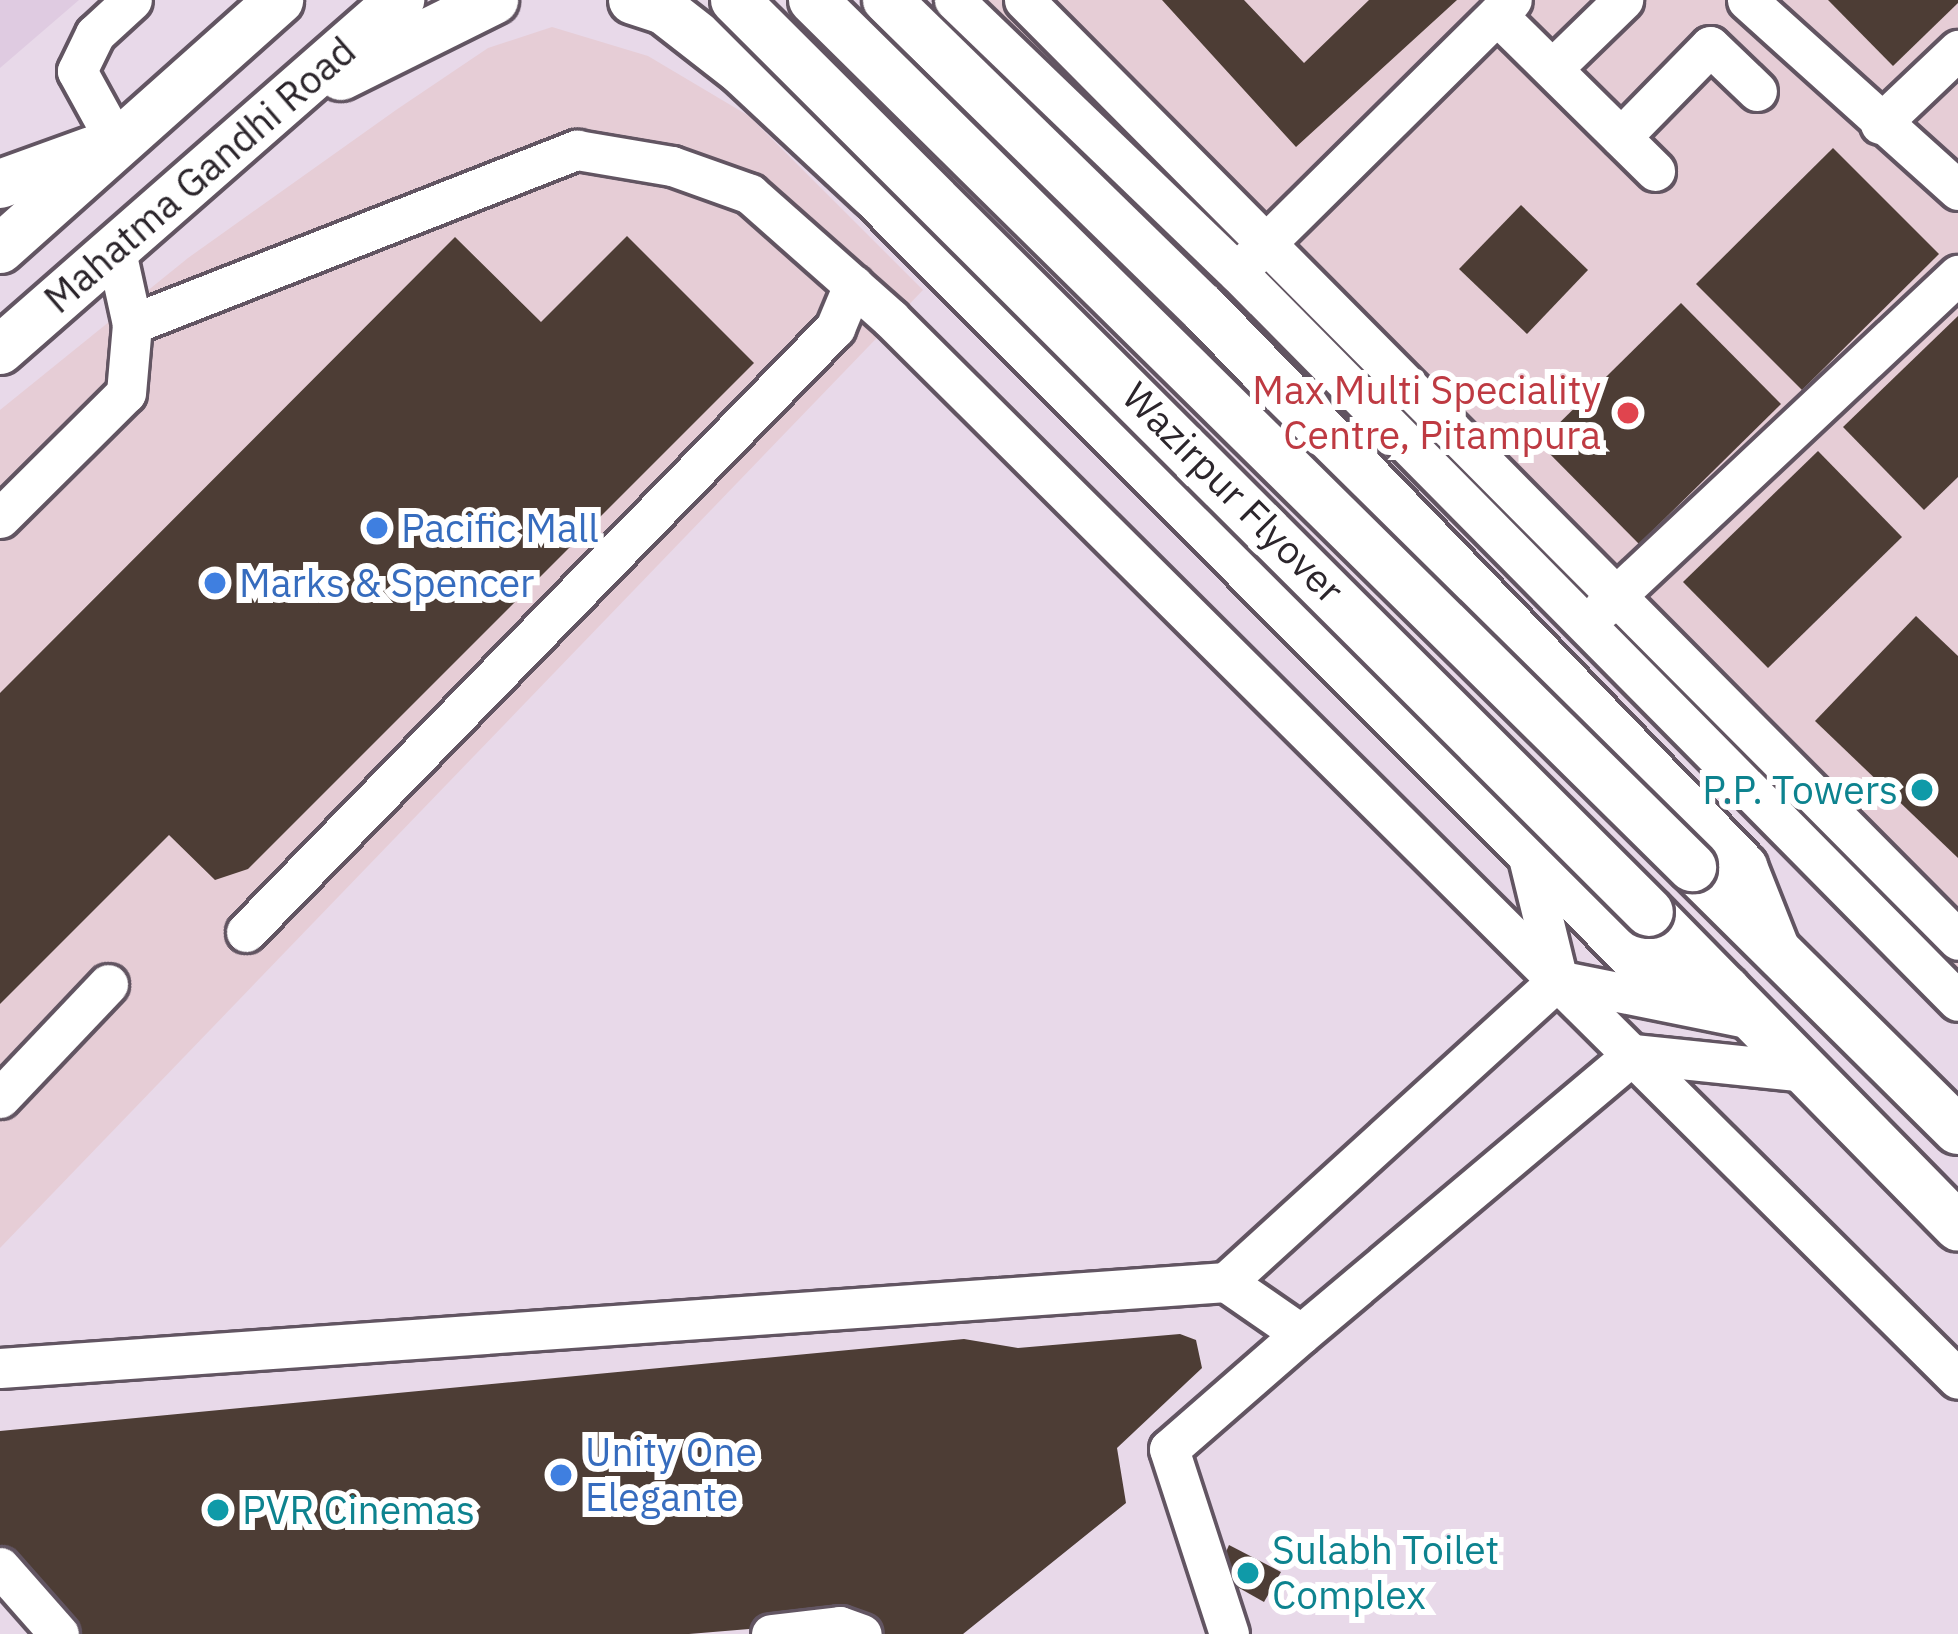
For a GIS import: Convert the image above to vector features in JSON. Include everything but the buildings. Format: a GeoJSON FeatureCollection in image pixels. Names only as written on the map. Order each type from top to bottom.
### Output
{"type":"FeatureCollection","features":[{"type":"Feature","properties":{"kind":"main road","name":"Mahatma Gandhi Road"},"geometry":{"type":"LineString","coordinates":[[0,249],[279,0]]}},
{"type":"Feature","properties":{"kind":"main road","name":"Mahatma Gandhi Road"},"geometry":{"type":"LineString","coordinates":[[0,350],[400,0]]}},
{"type":"Feature","properties":{"kind":"main road"},"geometry":{"type":"LineString","coordinates":[[263,118],[494,0]]}},
{"type":"Feature","properties":{"kind":"main road"},"geometry":{"type":"LineString","coordinates":[[633,0],[664,10],[790,118],[1633,955],[1741,1005]]}},
{"type":"Feature","properties":{"kind":"main road","name":"Wazirpur Flyover"},"geometry":{"type":"LineString","coordinates":[[735,0],[1958,1226]]}},
{"type":"Feature","properties":{"kind":"main road","name":"Wazirpur Flyover"},"geometry":{"type":"LineString","coordinates":[[813,0],[1958,1130]]}},
{"type":"Feature","properties":{"kind":"main road"},"geometry":{"type":"LineString","coordinates":[[790,118],[894,7],[1202,307],[1743,867],[1775,948]]}},
{"type":"Feature","properties":{"kind":"main road"},"geometry":{"type":"LineString","coordinates":[[0,184],[116,142]]}},
{"type":"Feature","properties":{"kind":"street"},"geometry":{"type":"LineString","coordinates":[[116,142],[77,71],[80,53],[132,0]]}},
{"type":"Feature","properties":{"kind":"street"},"geometry":{"type":"LineString","coordinates":[[954,0],[996,14],[1251,258],[1620,594],[1954,928],[1916,958]]}},
{"type":"Feature","properties":{"kind":"street"},"geometry":{"type":"LineString","coordinates":[[1024,0],[1251,258],[1586,622],[1958,1001]]}},
{"type":"Feature","properties":{"kind":"street"},"geometry":{"type":"LineString","coordinates":[[1553,68],[1623,0]]}},
{"type":"Feature","properties":{"kind":"street"},"geometry":{"type":"LineString","coordinates":[[1747,0],[1958,190]]}},
{"type":"Feature","properties":{"kind":"street"},"geometry":{"type":"LineString","coordinates":[[1202,307],[1504,7],[1553,68],[1654,171]]}},
{"type":"Feature","properties":{"kind":"street"},"geometry":{"type":"LineString","coordinates":[[1621,137],[1710,46],[1757,91]]}},
{"type":"Feature","properties":{"kind":"street"},"geometry":{"type":"LineString","coordinates":[[1880,124],[1958,50]]}},
{"type":"Feature","properties":{"kind":"street"},"geometry":{"type":"LineString","coordinates":[[132,324],[577,150],[672,166],[750,194],[853,285],[1958,1379]]}},
{"type":"Feature","properties":{"kind":"street"},"geometry":{"type":"LineString","coordinates":[[0,518],[126,393],[132,324],[115,247]]}},
{"type":"Feature","properties":{"kind":"street"},"geometry":{"type":"LineString","coordinates":[[1586,622],[1958,275]]}},
{"type":"Feature","properties":{"kind":"street"},"geometry":{"type":"LineString","coordinates":[[246,932],[835,328],[853,285]]}},
{"type":"Feature","properties":{"kind":"street"},"geometry":{"type":"LineString","coordinates":[[1525,845],[1558,980]]}},
{"type":"Feature","properties":{"kind":"street"},"geometry":{"type":"LineString","coordinates":[[1558,980],[1741,1005]]}},
{"type":"Feature","properties":{"kind":"street"},"geometry":{"type":"LineString","coordinates":[[0,1368],[1226,1282],[1558,980]]}},
{"type":"Feature","properties":{"kind":"street"},"geometry":{"type":"LineString","coordinates":[[0,1098],[108,984]]}},
{"type":"Feature","properties":{"kind":"street"},"geometry":{"type":"LineString","coordinates":[[1228,1634],[1169,1449],[1633,1054],[1808,1072]]}},
{"type":"Feature","properties":{"kind":"street"},"geometry":{"type":"LineString","coordinates":[[1226,1282],[1301,1334]]}},
{"type":"Feature","properties":{"kind":"street"},"geometry":{"type":"LineString","coordinates":[[0,1567],[59,1634]]}},
{"type":"Feature","properties":{"kind":"street"},"geometry":{"type":"LineString","coordinates":[[771,1634],[840,1626],[862,1634]]}},
{"type":"Feature","properties":{"kind":"shaded area"},"geometry":{"type":"Polygon","coordinates":[[[0,0],[79,0],[0,68],[0,0]]]}},
{"type":"Feature","properties":{"kind":"shaded area"},"geometry":{"type":"Polygon","coordinates":[[[987,0],[1958,0],[1958,976],[987,0]]]}},
{"type":"Feature","properties":{"kind":"shaded area"},"geometry":{"type":"Polygon","coordinates":[[[552,27],[648,56],[749,116],[923,290],[0,1248],[0,410],[188,258],[396,110],[488,48],[552,27]]]}},
{"type":"Feature","properties":{"kind":"place","name":"Max Multi Speciality Centre, Pitampura"},"geometry":{"type":"Point","coordinates":[1628,413]}},
{"type":"Feature","properties":{"kind":"place","name":"Pacific Mall"},"geometry":{"type":"Point","coordinates":[377,528]}},
{"type":"Feature","properties":{"kind":"place","name":"Marks & Spencer"},"geometry":{"type":"Point","coordinates":[215,583]}},
{"type":"Feature","properties":{"kind":"place","name":"P.P. Towers"},"geometry":{"type":"Point","coordinates":[1922,790]}},
{"type":"Feature","properties":{"kind":"place","name":"Unity One Elegante"},"geometry":{"type":"Point","coordinates":[561,1475]}},
{"type":"Feature","properties":{"kind":"place","name":"PVR Cinemas"},"geometry":{"type":"Point","coordinates":[218,1510]}},
{"type":"Feature","properties":{"kind":"place","name":"Sulabh Toilet Complex"},"geometry":{"type":"Point","coordinates":[1248,1573]}}]}
